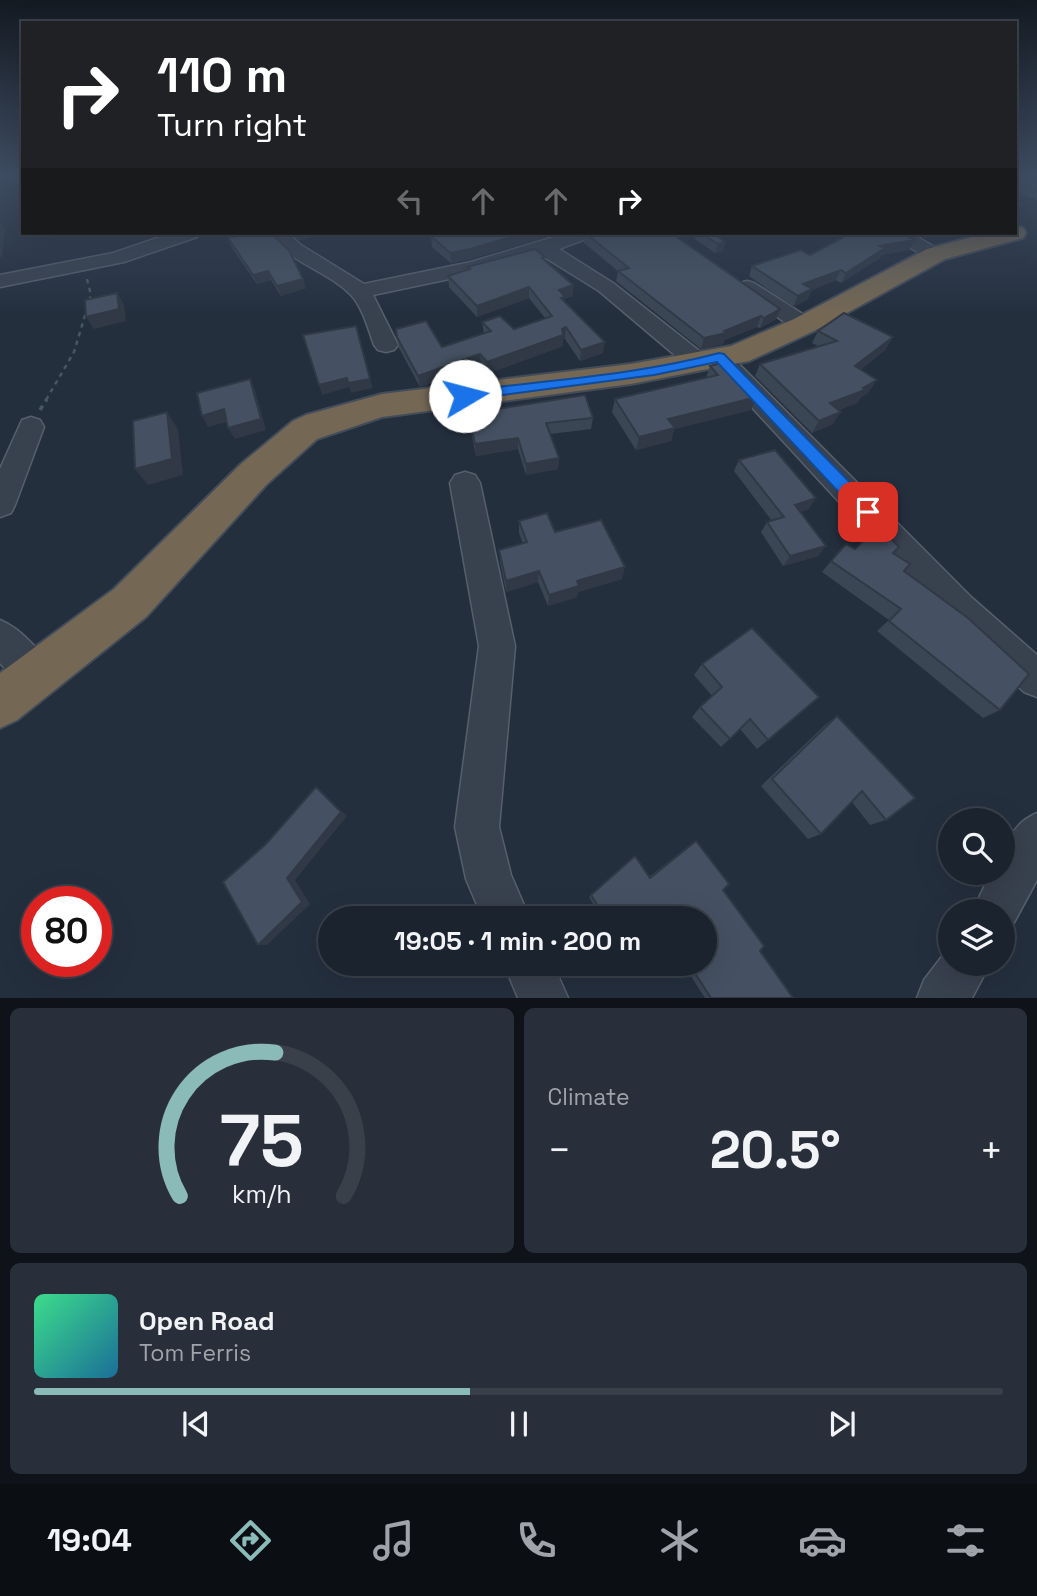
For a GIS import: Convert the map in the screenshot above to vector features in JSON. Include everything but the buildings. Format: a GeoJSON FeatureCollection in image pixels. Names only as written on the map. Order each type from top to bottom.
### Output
{"type":"FeatureCollection","features":[{"type":"Feature","properties":{"kind":"highway"},"geometry":{"type":"LineString","coordinates":[[1017,233],[1037,228]]}},
{"type":"Feature","properties":{"kind":"highway"},"geometry":{"type":"LineString","coordinates":[[0,703],[130,603],[254,474],[305,430],[382,406],[709,360],[749,350],[804,325],[936,254],[1007,235]]}},
{"type":"Feature","properties":{"kind":"street"},"geometry":{"type":"LineString","coordinates":[[0,281],[125,256],[184,235]]}},
{"type":"Feature","properties":{"kind":"street"},"geometry":{"type":"LineString","coordinates":[[280,235],[290,246],[321,263],[359,291],[386,345]]}},
{"type":"Feature","properties":{"kind":"street"},"geometry":{"type":"LineString","coordinates":[[359,291],[454,273],[544,248],[579,235]]}},
{"type":"Feature","properties":{"kind":"street"},"geometry":{"type":"LineString","coordinates":[[901,235],[936,254]]}},
{"type":"Feature","properties":{"kind":"street"},"geometry":{"type":"LineString","coordinates":[[544,248],[606,287],[709,360],[959,608],[1037,679]]}},
{"type":"Feature","properties":{"kind":"street"},"geometry":{"type":"LineString","coordinates":[[729,275],[804,325]]}},
{"type":"Feature","properties":{"kind":"street"},"geometry":{"type":"LineString","coordinates":[[0,505],[31,427]]}},
{"type":"Feature","properties":{"kind":"street"},"geometry":{"type":"LineString","coordinates":[[465,483],[497,646],[477,827],[489,879],[501,906]]}},
{"type":"Feature","properties":{"kind":"street"},"geometry":{"type":"LineString","coordinates":[[0,637],[36,677]]}},
{"type":"Feature","properties":{"kind":"street"},"geometry":{"type":"LineString","coordinates":[[1002,899],[1037,835]]}},
{"type":"Feature","properties":{"kind":"street"},"geometry":{"type":"LineString","coordinates":[[532,976],[542,998]]}},
{"type":"Feature","properties":{"kind":"street"},"geometry":{"type":"LineString","coordinates":[[942,998],[958,976]]}},
{"type":"Feature","properties":{"kind":"path"},"geometry":{"type":"LineString","coordinates":[[31,427],[74,352],[91,295],[85,273],[77,264]]}},
{"type":"Feature","properties":{"kind":"route"},"geometry":{"type":"LineString","coordinates":[[465,396],[654,370],[719,357],[795,433],[868,512]]}}]}
